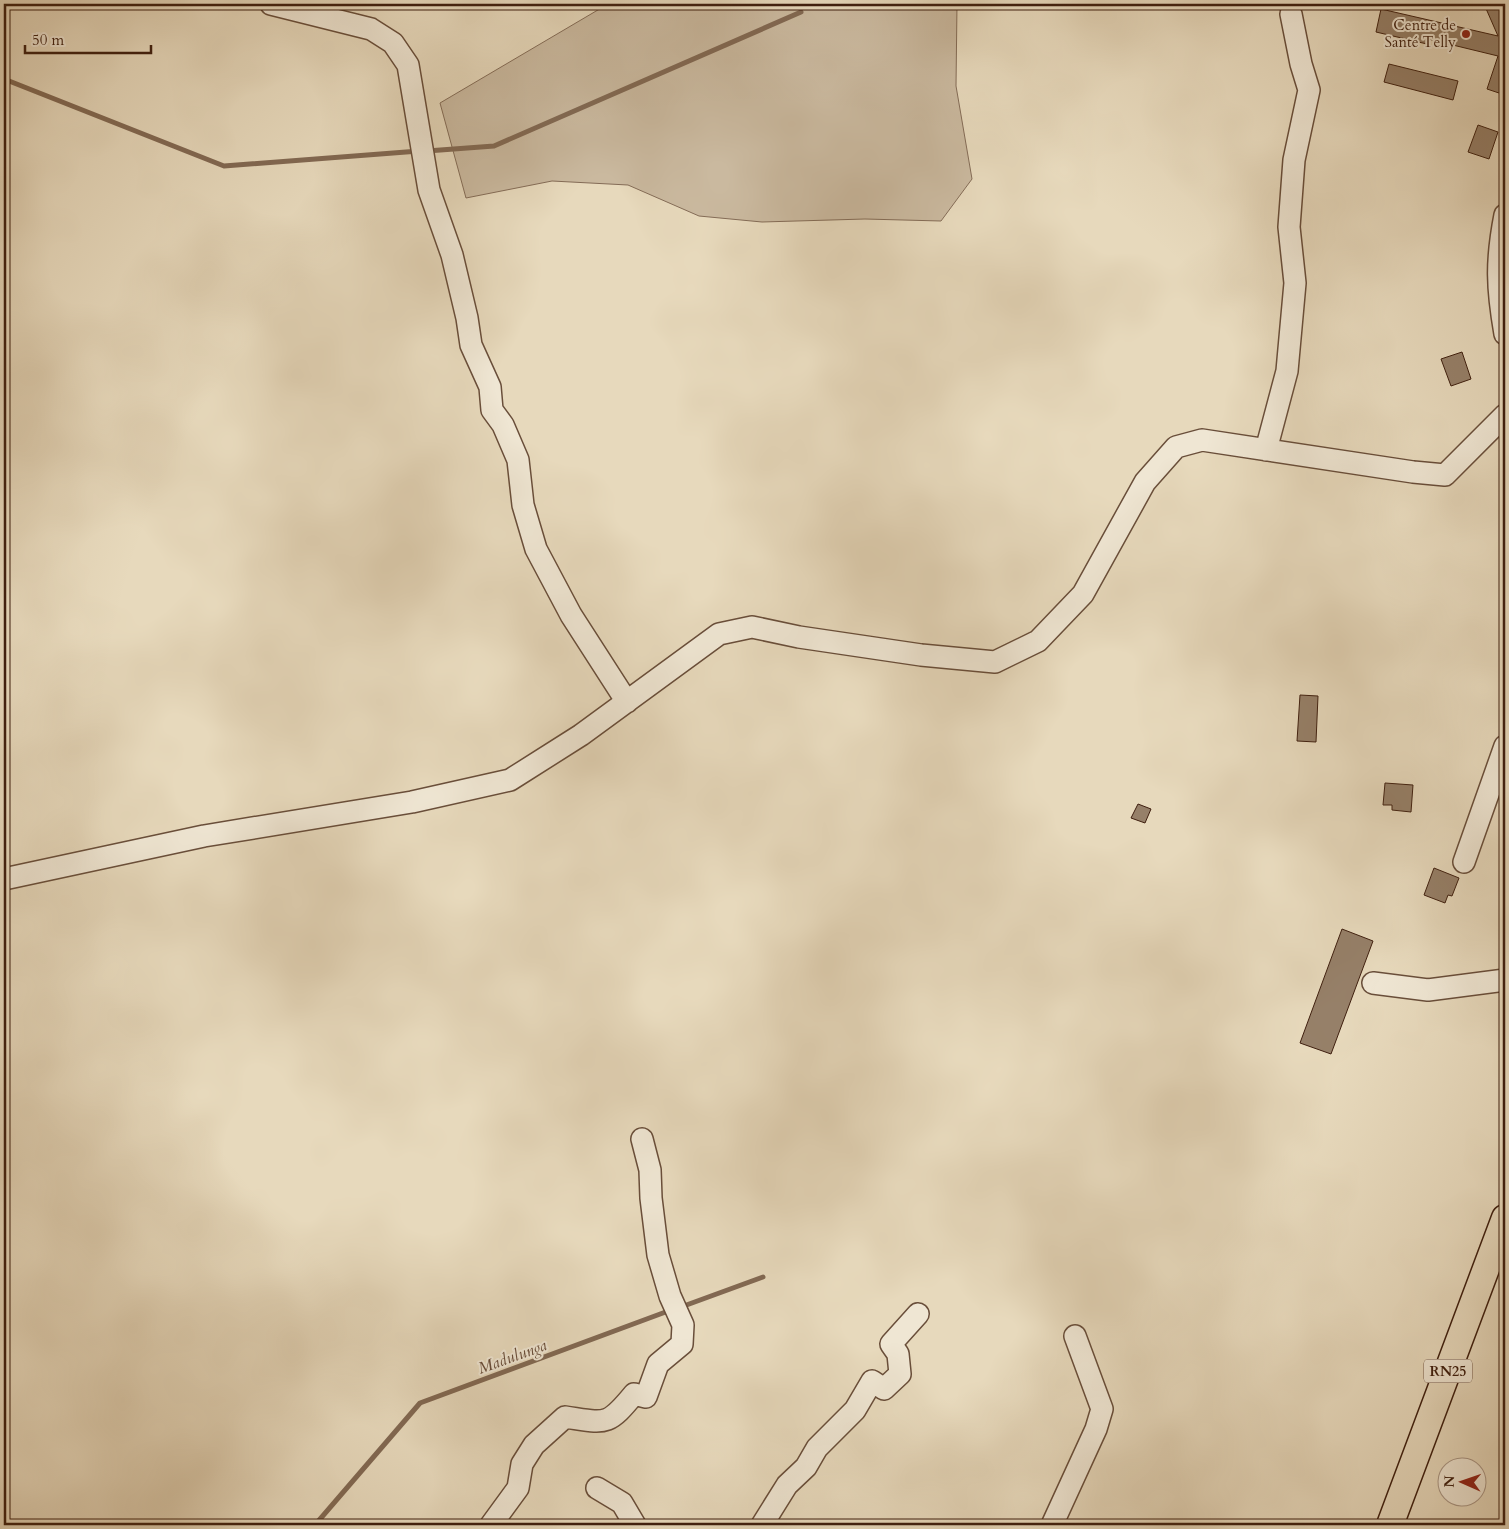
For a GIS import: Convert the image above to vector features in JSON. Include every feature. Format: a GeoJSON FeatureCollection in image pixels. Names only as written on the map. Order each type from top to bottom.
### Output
{"type":"FeatureCollection","features":[{"type":"Feature","properties":{"kind":"main road","name":"RN25"},"geometry":{"type":"LineString","coordinates":[[1390,1525],[1505,1218]]}},
{"type":"Feature","properties":{"kind":"street"},"geometry":{"type":"LineString","coordinates":[[271,4],[371,29],[393,43],[408,65],[428,190],[452,255],[467,318],[471,345],[490,387],[492,410],[502,425],[518,460],[523,505],[536,548],[571,615],[627,702]]}},
{"type":"Feature","properties":{"kind":"street"},"geometry":{"type":"LineString","coordinates":[[1266,450],[1287,371],[1294,283],[1289,227],[1293,170],[1309,90],[1300,64],[1291,14]]}},
{"type":"Feature","properties":{"kind":"street"},"geometry":{"type":"LineString","coordinates":[[1505,215],[1499,246],[1498,292],[1505,334]]}},
{"type":"Feature","properties":{"kind":"street"},"geometry":{"type":"LineString","coordinates":[[4,879],[204,836],[412,802],[510,780],[581,736],[719,634],[752,627],[799,638],[921,655],[995,662],[1038,641],[1083,594],[1145,482],[1176,448],[1202,440],[1413,472],[1445,475],[1505,415]]}},
{"type":"Feature","properties":{"kind":"street"},"geometry":{"type":"LineString","coordinates":[[1464,862],[1505,746]]}},
{"type":"Feature","properties":{"kind":"street"},"geometry":{"type":"LineString","coordinates":[[1373,983],[1428,990],[1505,980]]}},
{"type":"Feature","properties":{"kind":"street"},"geometry":{"type":"LineString","coordinates":[[491,1525],[518,1488],[522,1464],[534,1445],[565,1416],[599,1422],[616,1417],[634,1394],[646,1397],[658,1364],[682,1344],[683,1325],[670,1296],[658,1256],[651,1198],[650,1170],[642,1139]]}},
{"type":"Feature","properties":{"kind":"street"},"geometry":{"type":"LineString","coordinates":[[762,1525],[787,1485],[806,1466],[817,1448],[855,1410],[872,1382],[884,1389],[900,1374],[898,1354],[892,1344],[918,1314]]}},
{"type":"Feature","properties":{"kind":"street"},"geometry":{"type":"LineString","coordinates":[[1052,1525],[1096,1430],[1102,1409],[1075,1336]]}},
{"type":"Feature","properties":{"kind":"street"},"geometry":{"type":"LineString","coordinates":[[597,1488],[622,1502],[635,1525]]}},
{"type":"Feature","properties":{"kind":"shaded area"},"geometry":{"type":"Polygon","coordinates":[[[608,4],[957,4],[956,86],[972,179],[941,221],[865,219],[762,222],[699,216],[628,185],[552,181],[466,198],[440,103],[608,4]]]}},
{"type":"Feature","properties":{"kind":"building","name":"Centre de Santé Telly"},"geometry":{"type":"Polygon","coordinates":[[[1484,4],[1505,4],[1505,95],[1487,89],[1498,56],[1428,39],[1427,44],[1376,32],[1381,9],[1498,36],[1484,4]]]}},
{"type":"Feature","properties":{"kind":"building"},"geometry":{"type":"Polygon","coordinates":[[[1389,64],[1458,81],[1453,100],[1384,82],[1389,64]]]}},
{"type":"Feature","properties":{"kind":"building"},"geometry":{"type":"Polygon","coordinates":[[[1478,125],[1498,132],[1489,159],[1468,152],[1478,125]]]}},
{"type":"Feature","properties":{"kind":"building"},"geometry":{"type":"Polygon","coordinates":[[[1462,352],[1471,379],[1451,386],[1441,359],[1462,352]]]}},
{"type":"Feature","properties":{"kind":"building"},"geometry":{"type":"Polygon","coordinates":[[[1300,695],[1318,696],[1316,742],[1297,741],[1300,695]]]}},
{"type":"Feature","properties":{"kind":"building"},"geometry":{"type":"Polygon","coordinates":[[[1385,783],[1413,785],[1411,812],[1392,810],[1392,805],[1383,805],[1385,783]]]}},
{"type":"Feature","properties":{"kind":"building"},"geometry":{"type":"Polygon","coordinates":[[[1138,804],[1151,809],[1145,823],[1131,818],[1138,804]]]}},
{"type":"Feature","properties":{"kind":"building"},"geometry":{"type":"Polygon","coordinates":[[[1434,868],[1459,878],[1452,896],[1448,895],[1445,903],[1424,895],[1434,868]]]}},
{"type":"Feature","properties":{"kind":"building"},"geometry":{"type":"Polygon","coordinates":[[[1342,929],[1373,941],[1331,1054],[1300,1043],[1342,929]]]}},
{"type":"Feature","properties":{"kind":"waterway"},"geometry":{"type":"LineString","coordinates":[[427,151],[494,146],[801,12]]}},
{"type":"Feature","properties":{"kind":"waterway"},"geometry":{"type":"LineString","coordinates":[[4,79],[224,166],[419,151]]}},
{"type":"Feature","properties":{"kind":"waterway","name":"Madulunga"},"geometry":{"type":"LineString","coordinates":[[681,1307],[763,1277]]}},
{"type":"Feature","properties":{"kind":"waterway","name":"Madulunga"},"geometry":{"type":"LineString","coordinates":[[315,1525],[420,1403],[671,1310]]}},
{"type":"Feature","properties":{"kind":"place","name":"Centre de Santé Telly"},"geometry":{"type":"Point","coordinates":[1466,34]}}]}
